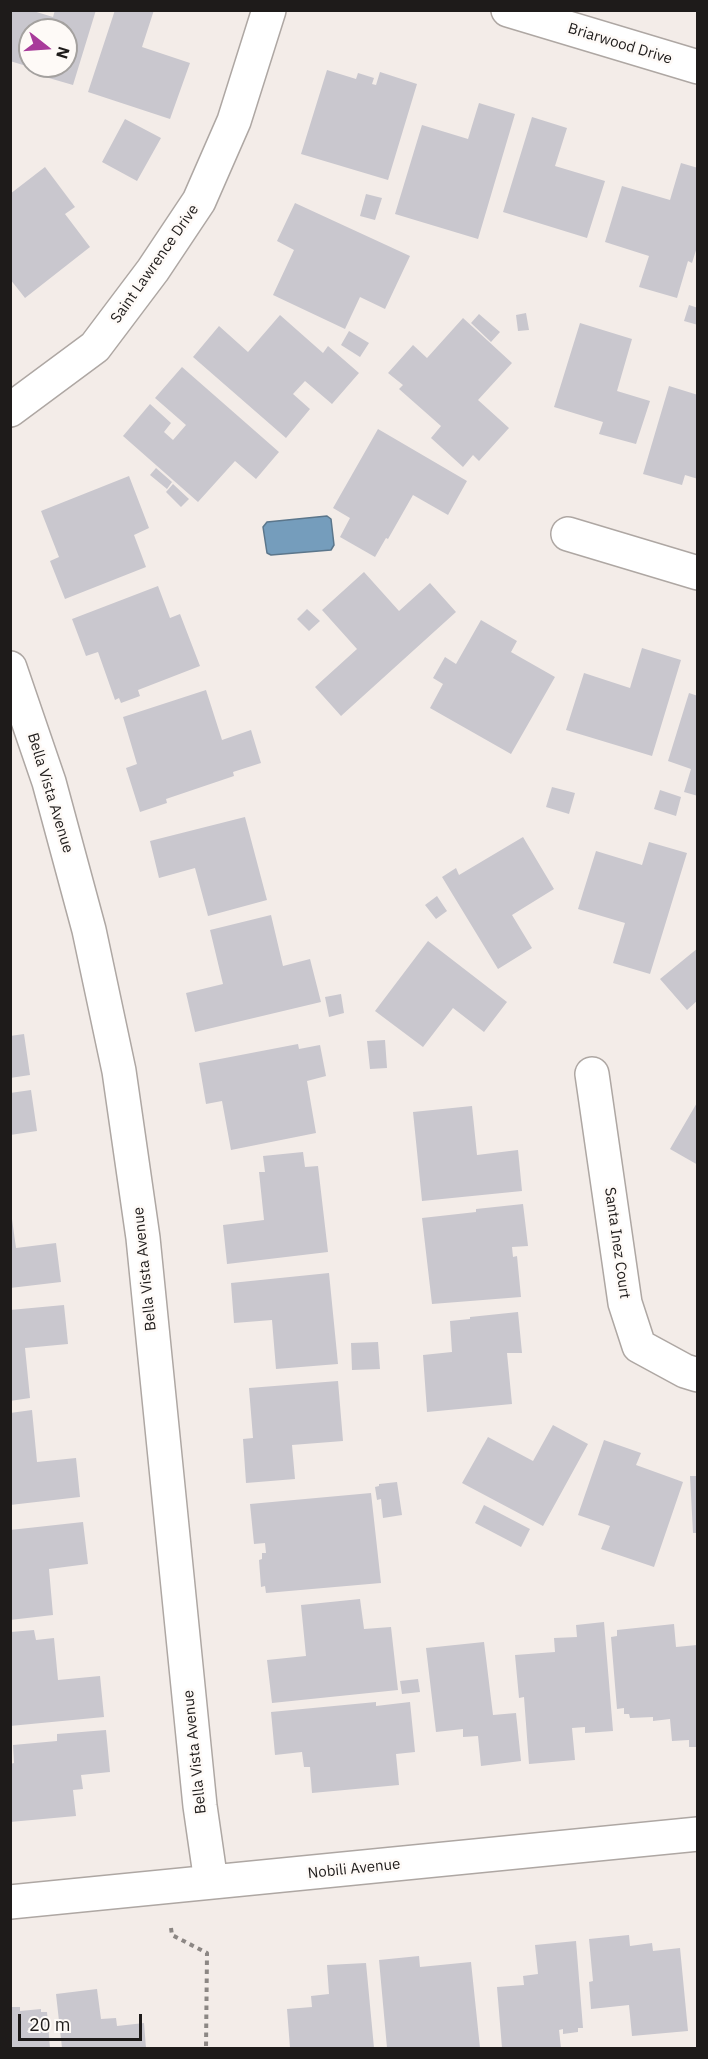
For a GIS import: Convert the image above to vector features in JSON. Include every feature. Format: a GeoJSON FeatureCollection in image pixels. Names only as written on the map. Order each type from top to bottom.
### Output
{"type":"FeatureCollection","features":[{"type":"Feature","properties":{"kind":"street","name":"Saint Lawrence Drive"},"geometry":{"type":"LineString","coordinates":[[10,410],[95,346],[153,270],[199,201],[234,121],[269,10]]}},
{"type":"Feature","properties":{"kind":"street","name":"Briarwood Drive"},"geometry":{"type":"LineString","coordinates":[[508,10],[698,68]]}},
{"type":"Feature","properties":{"kind":"street"},"geometry":{"type":"LineString","coordinates":[[568,534],[698,573]]}},
{"type":"Feature","properties":{"kind":"street","name":"Bella Vista Avenue"},"geometry":{"type":"LineString","coordinates":[[10,668],[49,782],[89,930],[119,1071],[142,1238],[200,1806],[211,1882]]}},
{"type":"Feature","properties":{"kind":"street","name":"Santa Inez Court"},"geometry":{"type":"LineString","coordinates":[[592,1074],[625,1303],[639,1346],[685,1371],[698,1375]]}},
{"type":"Feature","properties":{"kind":"street","name":"Nobili Avenue"},"geometry":{"type":"LineString","coordinates":[[10,1902],[698,1834]]}},
{"type":"Feature","properties":{"kind":"path"},"geometry":{"type":"LineString","coordinates":[[171,1928],[172,1935],[207,1953],[206,2049]]}},
{"type":"Feature","properties":{"kind":"water"},"geometry":{"type":"Polygon","coordinates":[[[327,516],[331,519],[334,545],[331,550],[271,555],[267,553],[263,527],[267,522],[327,516]]]}},
{"type":"Feature","properties":{"kind":"building"},"geometry":{"type":"Polygon","coordinates":[[[10,10],[30,10],[53,17],[55,10],[96,10],[78,69],[78,18],[18,18],[18,63],[10,61],[10,10]]]}},
{"type":"Feature","properties":{"kind":"building"},"geometry":{"type":"Polygon","coordinates":[[[115,10],[154,10],[142,47],[190,63],[170,119],[88,92],[115,10]]]}},
{"type":"Feature","properties":{"kind":"building"},"geometry":{"type":"Polygon","coordinates":[[[327,70],[356,79],[358,73],[374,78],[372,84],[376,85],[380,72],[417,84],[388,180],[301,154],[327,70]]]}},
{"type":"Feature","properties":{"kind":"building"},"geometry":{"type":"Polygon","coordinates":[[[49,78],[75,78],[73,85],[49,78]]]}},
{"type":"Feature","properties":{"kind":"building"},"geometry":{"type":"Polygon","coordinates":[[[479,103],[515,114],[478,239],[395,214],[422,125],[468,139],[479,103]]]}},
{"type":"Feature","properties":{"kind":"building"},"geometry":{"type":"Polygon","coordinates":[[[532,117],[567,128],[555,166],[605,181],[587,238],[503,212],[532,117]]]}},
{"type":"Feature","properties":{"kind":"building"},"geometry":{"type":"Polygon","coordinates":[[[125,119],[161,138],[137,181],[102,162],[125,119]]]}},
{"type":"Feature","properties":{"kind":"building"},"geometry":{"type":"Polygon","coordinates":[[[681,163],[698,168],[698,244],[692,263],[688,261],[677,298],[639,287],[649,256],[605,242],[622,186],[670,200],[681,163]]]}},
{"type":"Feature","properties":{"kind":"building"},"geometry":{"type":"Polygon","coordinates":[[[45,167],[75,207],[65,214],[90,247],[25,298],[10,279],[10,194],[45,167]]]}},
{"type":"Feature","properties":{"kind":"building"},"geometry":{"type":"Polygon","coordinates":[[[366,194],[382,198],[375,220],[360,216],[366,194]]]}},
{"type":"Feature","properties":{"kind":"building"},"geometry":{"type":"Polygon","coordinates":[[[295,203],[410,256],[385,309],[360,297],[345,329],[273,295],[294,250],[277,241],[295,203]]]}},
{"type":"Feature","properties":{"kind":"building"},"geometry":{"type":"Polygon","coordinates":[[[689,305],[698,308],[698,325],[684,321],[689,305]]]}},
{"type":"Feature","properties":{"kind":"building"},"geometry":{"type":"Polygon","coordinates":[[[526,313],[529,330],[518,331],[516,315],[526,313]]]}},
{"type":"Feature","properties":{"kind":"building"},"geometry":{"type":"Polygon","coordinates":[[[479,314],[500,332],[491,342],[471,323],[479,314]]]}},
{"type":"Feature","properties":{"kind":"building"},"geometry":{"type":"Polygon","coordinates":[[[280,315],[323,353],[328,346],[359,373],[332,404],[305,381],[293,394],[310,409],[286,438],[193,357],[219,326],[248,352],[280,315]]]}},
{"type":"Feature","properties":{"kind":"building"},"geometry":{"type":"Polygon","coordinates":[[[463,318],[512,363],[478,400],[509,428],[479,461],[473,455],[463,467],[431,438],[441,426],[399,389],[403,385],[388,373],[413,345],[427,358],[463,318]]]}},
{"type":"Feature","properties":{"kind":"building"},"geometry":{"type":"Polygon","coordinates":[[[580,323],[632,339],[617,391],[650,401],[636,444],[599,434],[603,422],[554,407],[580,323]]]}},
{"type":"Feature","properties":{"kind":"building"},"geometry":{"type":"Polygon","coordinates":[[[349,331],[369,343],[360,357],[341,345],[349,331]]]}},
{"type":"Feature","properties":{"kind":"building"},"geometry":{"type":"Polygon","coordinates":[[[182,367],[279,452],[256,479],[235,461],[198,502],[123,436],[150,404],[171,423],[164,432],[173,440],[186,425],[155,398],[182,367]]]}},
{"type":"Feature","properties":{"kind":"building"},"geometry":{"type":"Polygon","coordinates":[[[669,386],[698,395],[698,479],[685,475],[682,485],[643,474],[669,386]]]}},
{"type":"Feature","properties":{"kind":"building"},"geometry":{"type":"Polygon","coordinates":[[[378,429],[467,481],[448,515],[413,495],[375,557],[340,537],[350,518],[333,508],[378,429]]]}},
{"type":"Feature","properties":{"kind":"building"},"geometry":{"type":"Polygon","coordinates":[[[156,468],[172,482],[167,489],[150,475],[156,468]]]}},
{"type":"Feature","properties":{"kind":"building"},"geometry":{"type":"Polygon","coordinates":[[[129,476],[149,528],[134,535],[146,567],[65,599],[50,561],[59,557],[41,511],[129,476]]]}},
{"type":"Feature","properties":{"kind":"building"},"geometry":{"type":"Polygon","coordinates":[[[173,484],[189,499],[181,507],[166,492],[173,484]]]}},
{"type":"Feature","properties":{"kind":"building"},"geometry":{"type":"Polygon","coordinates":[[[364,572],[399,611],[430,583],[456,612],[341,716],[315,687],[357,649],[322,610],[364,572]]]}},
{"type":"Feature","properties":{"kind":"building"},"geometry":{"type":"Polygon","coordinates":[[[158,586],[170,618],[180,614],[200,666],[138,690],[140,696],[121,703],[119,698],[115,700],[98,652],[86,656],[72,619],[158,586]]]}},
{"type":"Feature","properties":{"kind":"building"},"geometry":{"type":"Polygon","coordinates":[[[307,609],[320,621],[309,631],[297,619],[307,609]]]}},
{"type":"Feature","properties":{"kind":"building"},"geometry":{"type":"Polygon","coordinates":[[[481,620],[517,641],[511,652],[555,677],[511,754],[430,708],[443,684],[433,678],[445,657],[456,664],[481,620]]]}},
{"type":"Feature","properties":{"kind":"building"},"geometry":{"type":"Polygon","coordinates":[[[642,648],[681,660],[652,756],[566,730],[584,673],[630,688],[642,648]]]}},
{"type":"Feature","properties":{"kind":"building"},"geometry":{"type":"Polygon","coordinates":[[[206,690],[222,740],[251,730],[261,763],[233,772],[234,776],[166,799],[167,803],[140,812],[126,768],[137,764],[123,717],[206,690]]]}},
{"type":"Feature","properties":{"kind":"building"},"geometry":{"type":"Polygon","coordinates":[[[689,693],[698,696],[698,796],[684,792],[691,769],[668,761],[689,693]]]}},
{"type":"Feature","properties":{"kind":"building"},"geometry":{"type":"Polygon","coordinates":[[[552,787],[575,793],[569,814],[546,807],[552,787]]]}},
{"type":"Feature","properties":{"kind":"building"},"geometry":{"type":"Polygon","coordinates":[[[660,790],[681,797],[676,816],[654,809],[660,790]]]}},
{"type":"Feature","properties":{"kind":"building"},"geometry":{"type":"Polygon","coordinates":[[[245,817],[267,900],[208,916],[195,868],[159,878],[150,841],[245,817]]]}},
{"type":"Feature","properties":{"kind":"building"},"geometry":{"type":"Polygon","coordinates":[[[523,837],[554,889],[512,915],[532,948],[498,969],[442,877],[456,868],[459,875],[523,837]]]}},
{"type":"Feature","properties":{"kind":"building"},"geometry":{"type":"Polygon","coordinates":[[[649,842],[687,853],[650,974],[613,963],[625,923],[578,909],[596,851],[642,865],[649,842]]]}},
{"type":"Feature","properties":{"kind":"building"},"geometry":{"type":"Polygon","coordinates":[[[437,896],[447,911],[436,919],[425,905],[437,896]]]}},
{"type":"Feature","properties":{"kind":"building"},"geometry":{"type":"Polygon","coordinates":[[[271,915],[283,966],[310,959],[321,1002],[195,1032],[186,993],[223,984],[210,930],[271,915]]]}},
{"type":"Feature","properties":{"kind":"building"},"geometry":{"type":"Polygon","coordinates":[[[428,941],[507,1002],[484,1032],[453,1008],[423,1047],[375,1011],[428,941]]]}},
{"type":"Feature","properties":{"kind":"building"},"geometry":{"type":"Polygon","coordinates":[[[698,948],[698,1000],[687,1010],[660,979],[698,948]]]}},
{"type":"Feature","properties":{"kind":"building"},"geometry":{"type":"Polygon","coordinates":[[[341,994],[344,1013],[329,1017],[325,997],[341,994]]]}},
{"type":"Feature","properties":{"kind":"building"},"geometry":{"type":"Polygon","coordinates":[[[24,1034],[30,1075],[10,1078],[10,1036],[24,1034]]]}},
{"type":"Feature","properties":{"kind":"building"},"geometry":{"type":"Polygon","coordinates":[[[385,1040],[387,1068],[370,1069],[367,1041],[385,1040]]]}},
{"type":"Feature","properties":{"kind":"building"},"geometry":{"type":"Polygon","coordinates":[[[298,1044],[299,1049],[320,1045],[326,1076],[307,1081],[316,1133],[231,1150],[222,1101],[206,1104],[199,1063],[298,1044]]]}},
{"type":"Feature","properties":{"kind":"building"},"geometry":{"type":"Polygon","coordinates":[[[31,1090],[37,1131],[10,1135],[10,1093],[31,1090]]]}},
{"type":"Feature","properties":{"kind":"building"},"geometry":{"type":"Polygon","coordinates":[[[698,1101],[698,1165],[670,1149],[698,1101]]]}},
{"type":"Feature","properties":{"kind":"building"},"geometry":{"type":"Polygon","coordinates":[[[472,1106],[477,1155],[518,1150],[522,1191],[422,1201],[413,1112],[472,1106]]]}},
{"type":"Feature","properties":{"kind":"building"},"geometry":{"type":"Polygon","coordinates":[[[303,1152],[305,1167],[318,1166],[328,1252],[227,1264],[223,1225],[264,1220],[259,1172],[265,1172],[263,1156],[303,1152]]]}},
{"type":"Feature","properties":{"kind":"building"},"geometry":{"type":"Polygon","coordinates":[[[523,1204],[528,1246],[512,1247],[513,1257],[517,1256],[521,1297],[432,1304],[422,1218],[523,1204]]]}},
{"type":"Feature","properties":{"kind":"building"},"geometry":{"type":"Polygon","coordinates":[[[12,1219],[16,1248],[56,1243],[61,1282],[10,1288],[12,1219]]]}},
{"type":"Feature","properties":{"kind":"building"},"geometry":{"type":"Polygon","coordinates":[[[329,1273],[338,1364],[276,1369],[272,1320],[234,1323],[231,1283],[329,1273]]]}},
{"type":"Feature","properties":{"kind":"building"},"geometry":{"type":"Polygon","coordinates":[[[64,1305],[68,1344],[25,1348],[30,1398],[10,1401],[10,1310],[64,1305]]]}},
{"type":"Feature","properties":{"kind":"building"},"geometry":{"type":"Polygon","coordinates":[[[518,1312],[522,1353],[507,1353],[512,1404],[427,1412],[423,1355],[452,1352],[450,1321],[518,1312]]]}},
{"type":"Feature","properties":{"kind":"building"},"geometry":{"type":"Polygon","coordinates":[[[378,1342],[380,1369],[352,1370],[351,1343],[378,1342]]]}},
{"type":"Feature","properties":{"kind":"building"},"geometry":{"type":"Polygon","coordinates":[[[338,1381],[343,1441],[292,1445],[295,1479],[246,1483],[243,1439],[253,1438],[249,1388],[338,1381]]]}},
{"type":"Feature","properties":{"kind":"building"},"geometry":{"type":"Polygon","coordinates":[[[32,1410],[37,1462],[76,1458],[80,1497],[10,1505],[10,1413],[32,1410]]]}},
{"type":"Feature","properties":{"kind":"building"},"geometry":{"type":"Polygon","coordinates":[[[553,1425],[588,1444],[543,1526],[462,1483],[488,1437],[533,1461],[553,1425]]]}},
{"type":"Feature","properties":{"kind":"building"},"geometry":{"type":"Polygon","coordinates":[[[604,1440],[641,1453],[636,1465],[683,1482],[654,1567],[601,1549],[610,1526],[578,1515],[604,1440]]]}},
{"type":"Feature","properties":{"kind":"building"},"geometry":{"type":"Polygon","coordinates":[[[690,1476],[698,1476],[698,1533],[693,1533],[690,1476]]]}},
{"type":"Feature","properties":{"kind":"building"},"geometry":{"type":"Polygon","coordinates":[[[397,1482],[402,1515],[383,1518],[381,1499],[377,1500],[375,1487],[379,1484],[397,1482]]]}},
{"type":"Feature","properties":{"kind":"building"},"geometry":{"type":"Polygon","coordinates":[[[371,1493],[381,1583],[266,1593],[265,1586],[261,1587],[259,1560],[262,1559],[262,1553],[266,1553],[265,1543],[254,1544],[250,1504],[371,1493]]]}},
{"type":"Feature","properties":{"kind":"building"},"geometry":{"type":"Polygon","coordinates":[[[484,1505],[530,1529],[521,1547],[475,1523],[484,1505]]]}},
{"type":"Feature","properties":{"kind":"building"},"geometry":{"type":"Polygon","coordinates":[[[83,1522],[88,1564],[49,1569],[53,1615],[10,1620],[10,1530],[83,1522]]]}},
{"type":"Feature","properties":{"kind":"building"},"geometry":{"type":"Polygon","coordinates":[[[360,1599],[364,1629],[391,1627],[398,1690],[272,1703],[267,1660],[306,1656],[301,1605],[360,1599]]]}},
{"type":"Feature","properties":{"kind":"building"},"geometry":{"type":"Polygon","coordinates":[[[604,1622],[613,1731],[585,1733],[585,1727],[572,1728],[575,1760],[529,1764],[524,1697],[519,1698],[515,1655],[555,1652],[554,1638],[577,1637],[576,1625],[604,1622]]]}},
{"type":"Feature","properties":{"kind":"building"},"geometry":{"type":"Polygon","coordinates":[[[674,1624],[676,1647],[697,1645],[698,1747],[689,1747],[689,1740],[672,1741],[670,1719],[653,1721],[653,1717],[630,1718],[629,1714],[624,1714],[624,1708],[617,1709],[611,1637],[617,1636],[617,1630],[674,1624]]]}},
{"type":"Feature","properties":{"kind":"building"},"geometry":{"type":"Polygon","coordinates":[[[34,1630],[36,1640],[54,1638],[58,1680],[100,1676],[104,1717],[10,1726],[11,1632],[34,1630]]]}},
{"type":"Feature","properties":{"kind":"building"},"geometry":{"type":"Polygon","coordinates":[[[484,1642],[493,1715],[516,1713],[521,1761],[481,1766],[478,1736],[463,1737],[463,1729],[436,1732],[426,1648],[484,1642]]]}},
{"type":"Feature","properties":{"kind":"building"},"geometry":{"type":"Polygon","coordinates":[[[418,1679],[420,1692],[402,1694],[400,1681],[418,1679]]]}},
{"type":"Feature","properties":{"kind":"building"},"geometry":{"type":"Polygon","coordinates":[[[376,1702],[376,1706],[410,1702],[415,1752],[396,1754],[399,1785],[312,1793],[310,1767],[304,1767],[302,1752],[275,1755],[271,1712],[376,1702]]]}},
{"type":"Feature","properties":{"kind":"building"},"geometry":{"type":"Polygon","coordinates":[[[106,1730],[110,1772],[81,1775],[83,1789],[73,1790],[76,1816],[10,1822],[10,1764],[14,1763],[13,1745],[57,1741],[57,1734],[106,1730]]]}},
{"type":"Feature","properties":{"kind":"building"},"geometry":{"type":"Polygon","coordinates":[[[629,1935],[630,1946],[652,1943],[653,1951],[680,1948],[688,2031],[632,2036],[629,2005],[591,2009],[589,1982],[593,1981],[589,1939],[629,1935]]]}},
{"type":"Feature","properties":{"kind":"building"},"geometry":{"type":"Polygon","coordinates":[[[576,1941],[583,2028],[578,2028],[578,2032],[563,2034],[563,2029],[559,2030],[561,2048],[502,2048],[497,1987],[524,1985],[523,1976],[538,1974],[535,1945],[576,1941]]]}},
{"type":"Feature","properties":{"kind":"building"},"geometry":{"type":"Polygon","coordinates":[[[419,1956],[420,1967],[471,1962],[480,2048],[387,2048],[379,1960],[419,1956]]]}},
{"type":"Feature","properties":{"kind":"building"},"geometry":{"type":"Polygon","coordinates":[[[366,1963],[374,2048],[290,2048],[287,2009],[312,2007],[311,1996],[329,1994],[327,1965],[366,1963]]]}},
{"type":"Feature","properties":{"kind":"building"},"geometry":{"type":"Polygon","coordinates":[[[97,1989],[101,2019],[116,2018],[117,2026],[144,2023],[146,2048],[62,2048],[56,1994],[97,1989]]]}},
{"type":"Feature","properties":{"kind":"building"},"geometry":{"type":"Polygon","coordinates":[[[10,2007],[20,2007],[20,2011],[41,2009],[41,2012],[47,2012],[50,2048],[10,2048],[10,2007]]]}}]}
